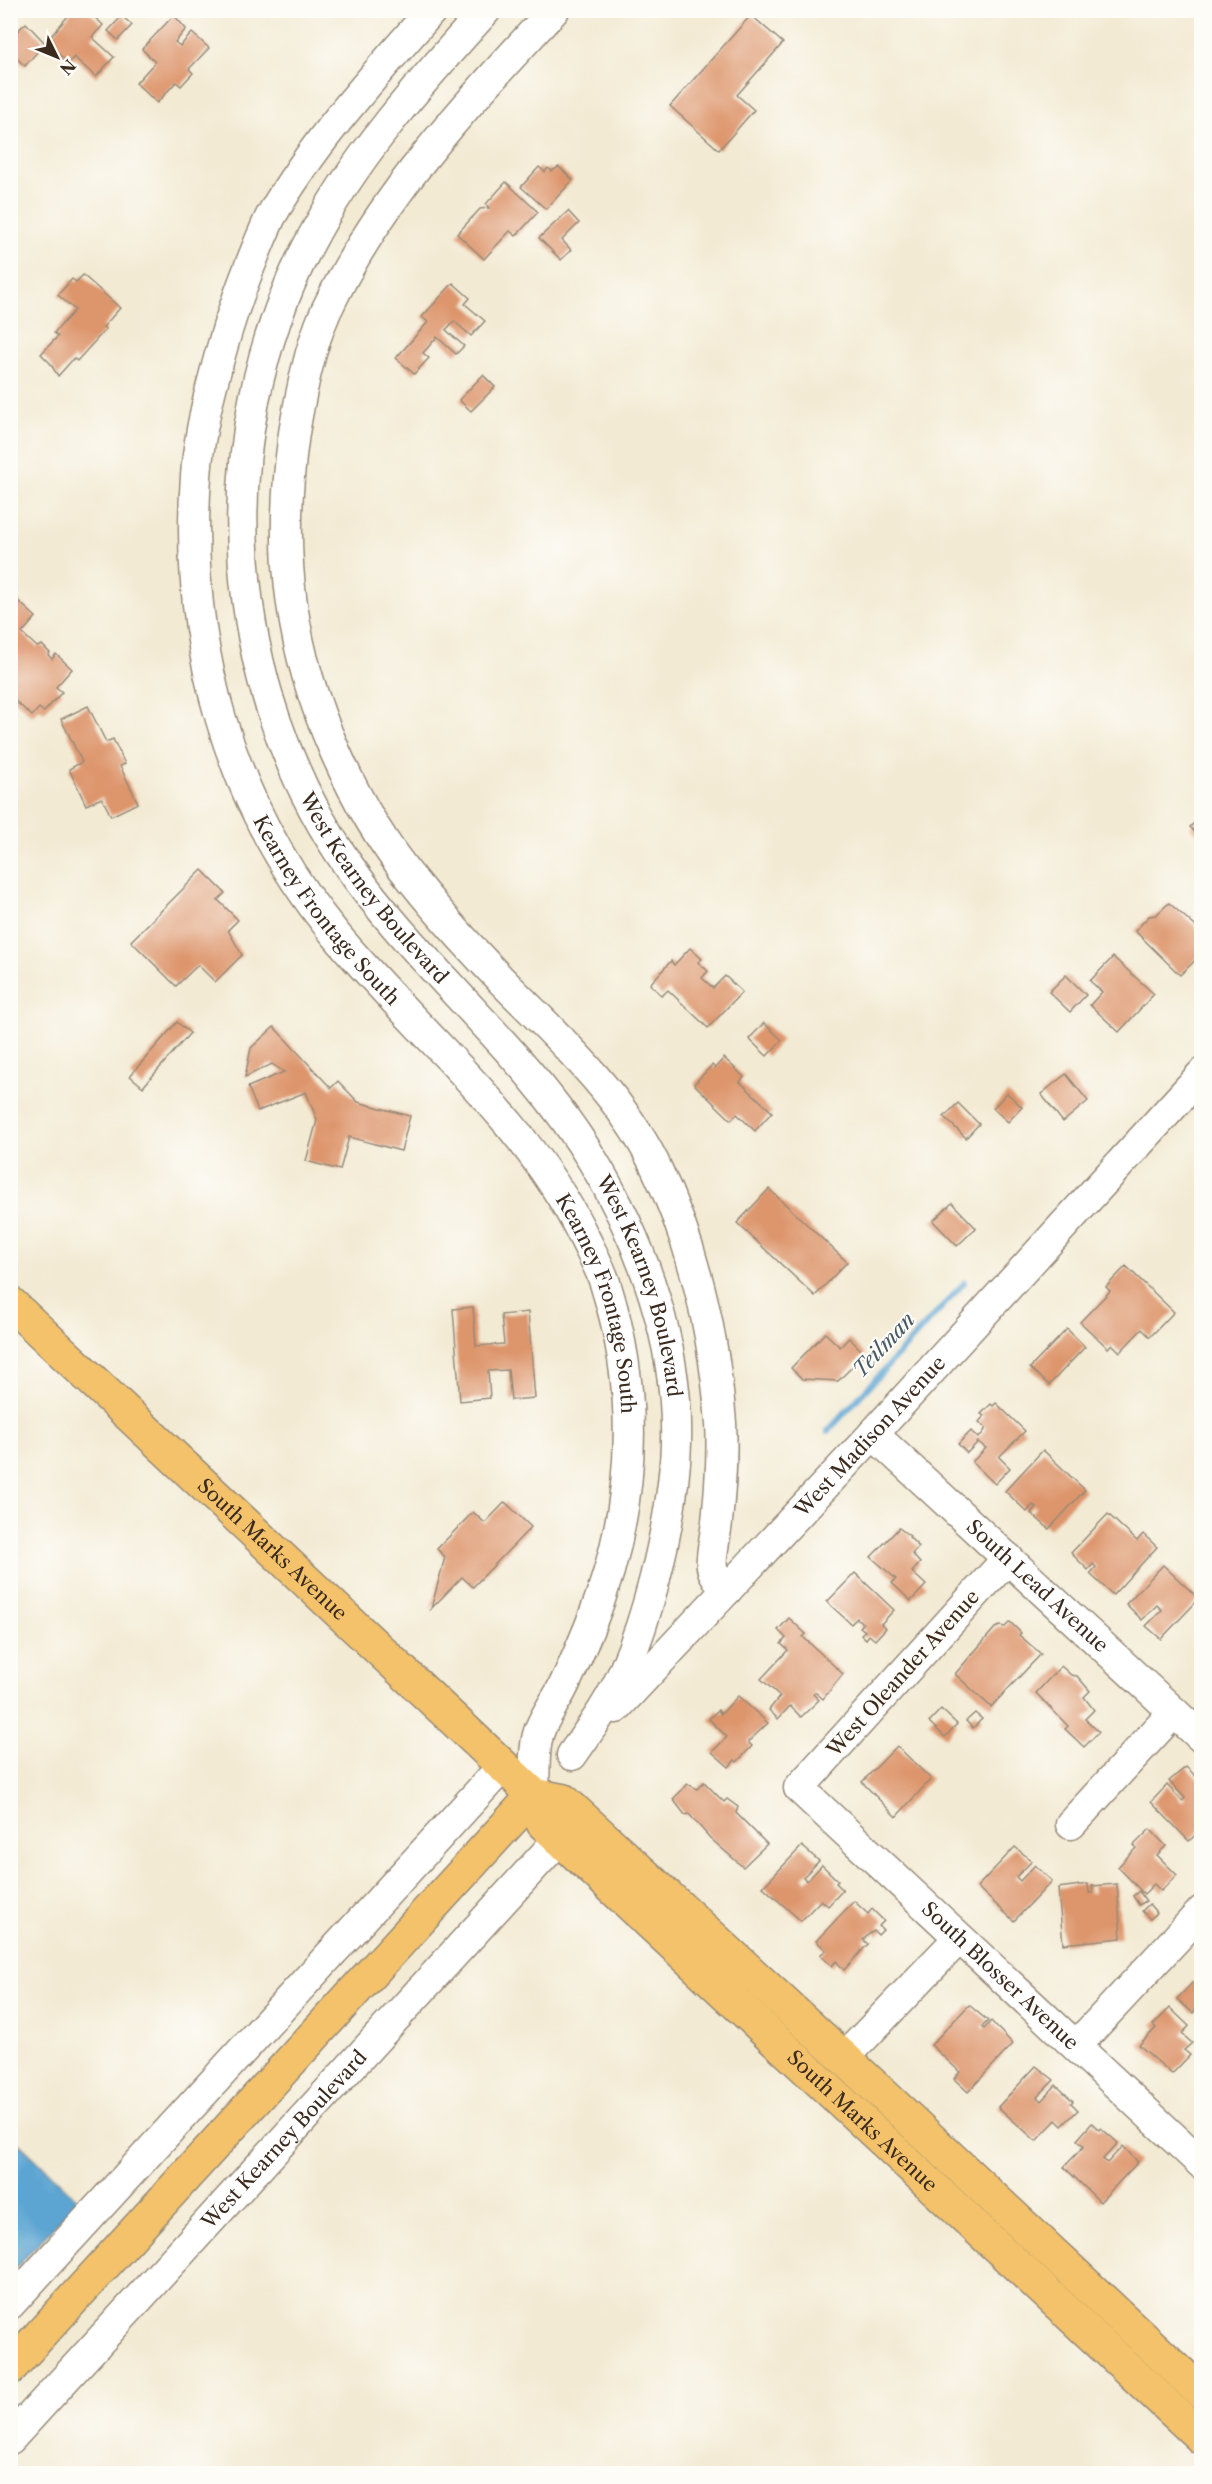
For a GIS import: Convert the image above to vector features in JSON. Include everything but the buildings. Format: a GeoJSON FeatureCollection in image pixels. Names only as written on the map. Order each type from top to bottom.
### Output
{"type":"FeatureCollection","features":[{"type":"Feature","properties":{"kind":"main road","name":"South Marks Avenue"},"geometry":{"type":"LineString","coordinates":[[10,1303],[534,1796],[543,1823],[1202,2438]]}},
{"type":"Feature","properties":{"kind":"main road","name":"South Marks Avenue"},"geometry":{"type":"LineString","coordinates":[[534,1796],[564,1801],[844,2058],[1202,2393]]}},
{"type":"Feature","properties":{"kind":"main road"},"geometry":{"type":"LineString","coordinates":[[10,2368],[534,1796]]}},
{"type":"Feature","properties":{"kind":"street","name":"Kearney Frontage South"},"geometry":{"type":"LineString","coordinates":[[432,10],[346,107],[307,161],[268,222],[233,306],[207,400],[196,472],[193,562],[203,646],[213,694],[238,772],[266,831],[298,884],[336,935],[488,1100],[535,1155],[567,1202],[604,1278],[626,1373],[630,1420],[629,1464],[615,1550],[604,1590],[569,1676],[538,1735],[534,1796]]}},
{"type":"Feature","properties":{"kind":"street","name":"West Kearney Boulevard"},"geometry":{"type":"LineString","coordinates":[[486,10],[446,54],[351,174],[306,249],[278,315],[259,380],[245,463],[243,549],[249,616],[262,675],[281,736],[311,803],[347,863],[393,923],[522,1067],[592,1159],[639,1251],[656,1305],[668,1353],[676,1438],[663,1546],[645,1615],[623,1674],[572,1755]]}},
{"type":"Feature","properties":{"kind":"street"},"geometry":{"type":"LineString","coordinates":[[554,10],[495,74],[401,185],[362,243],[324,316],[306,375],[292,452],[287,498],[292,606],[319,711],[353,790],[383,844],[416,886],[500,979],[588,1067],[620,1108],[652,1160],[662,1181],[695,1269],[716,1380],[721,1429],[712,1568],[726,1590]]}},
{"type":"Feature","properties":{"kind":"street","name":"West Madison Avenue"},"geometry":{"type":"LineString","coordinates":[[534,1796],[873,1434],[1202,1074]]}},
{"type":"Feature","properties":{"kind":"street","name":"South Lead Avenue"},"geometry":{"type":"LineString","coordinates":[[873,1434],[1202,1738]]}},
{"type":"Feature","properties":{"kind":"street","name":"West Oleander Avenue"},"geometry":{"type":"LineString","coordinates":[[799,1788],[1008,1558]]}},
{"type":"Feature","properties":{"kind":"street"},"geometry":{"type":"LineString","coordinates":[[1071,1824],[1174,1712]]}},
{"type":"Feature","properties":{"kind":"street"},"geometry":{"type":"LineString","coordinates":[[10,2304],[503,1766]]}},
{"type":"Feature","properties":{"kind":"street","name":"South Blosser Avenue"},"geometry":{"type":"LineString","coordinates":[[799,1788],[1202,2164]]}},
{"type":"Feature","properties":{"kind":"street","name":"West Kearney Boulevard"},"geometry":{"type":"LineString","coordinates":[[10,2439],[560,1838]]}},
{"type":"Feature","properties":{"kind":"street"},"geometry":{"type":"LineString","coordinates":[[1076,2046],[1202,1911]]}},
{"type":"Feature","properties":{"kind":"street"},"geometry":{"type":"LineString","coordinates":[[844,2058],[959,1938]]}},
{"type":"Feature","properties":{"kind":"water"},"geometry":{"type":"Polygon","coordinates":[[[11,2136],[78,2200],[10,2273],[11,2136]]]}},
{"type":"Feature","properties":{"kind":"waterway","name":"Teilman"},"geometry":{"type":"LineString","coordinates":[[828,1431],[964,1283]]}}]}
